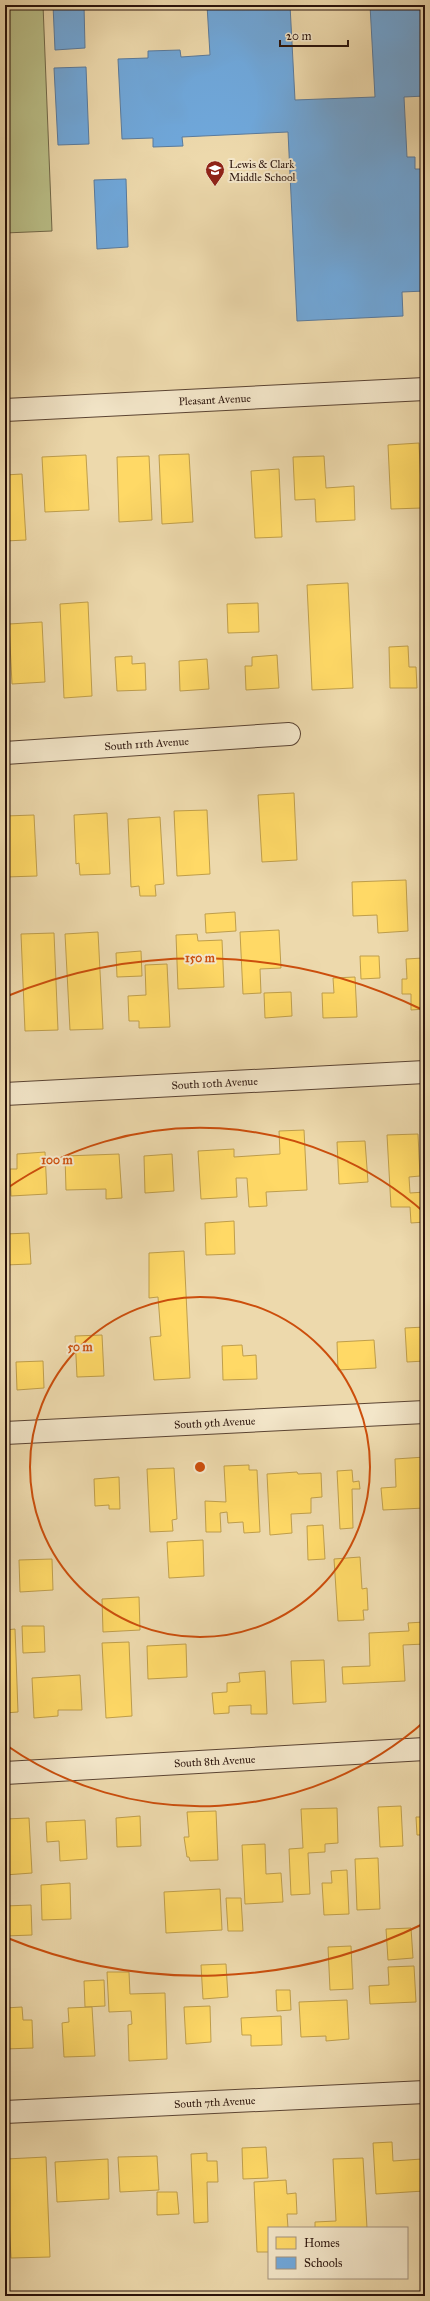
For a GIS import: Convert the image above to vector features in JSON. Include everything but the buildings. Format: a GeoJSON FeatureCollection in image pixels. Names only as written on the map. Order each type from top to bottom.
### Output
{"type":"FeatureCollection","features":[{"type":"Feature","properties":{"kind":"street","name":"Pleasant Avenue"},"geometry":{"type":"LineString","coordinates":[[5,410],[425,389]]}},
{"type":"Feature","properties":{"kind":"street","name":"South 11th Avenue"},"geometry":{"type":"LineString","coordinates":[[5,753],[289,734]]}},
{"type":"Feature","properties":{"kind":"street","name":"South 10th Avenue"},"geometry":{"type":"LineString","coordinates":[[5,1094],[425,1072]]}},
{"type":"Feature","properties":{"kind":"street","name":"South 9th Avenue"},"geometry":{"type":"LineString","coordinates":[[5,1434],[425,1412]]}},
{"type":"Feature","properties":{"kind":"street","name":"South 8th Avenue"},"geometry":{"type":"LineString","coordinates":[[5,1773],[425,1749]]}},
{"type":"Feature","properties":{"kind":"street","name":"South 7th Avenue"},"geometry":{"type":"LineString","coordinates":[[5,2112],[425,2092]]}},
{"type":"Feature","properties":{"kind":"green space"},"geometry":{"type":"Polygon","coordinates":[[[5,5],[43,5],[52,231],[5,233],[5,5]]]}},
{"type":"Feature","properties":{"kind":"place","name":"Lewis & Clark Middle School"},"geometry":{"type":"Point","coordinates":[215,187]}}]}
